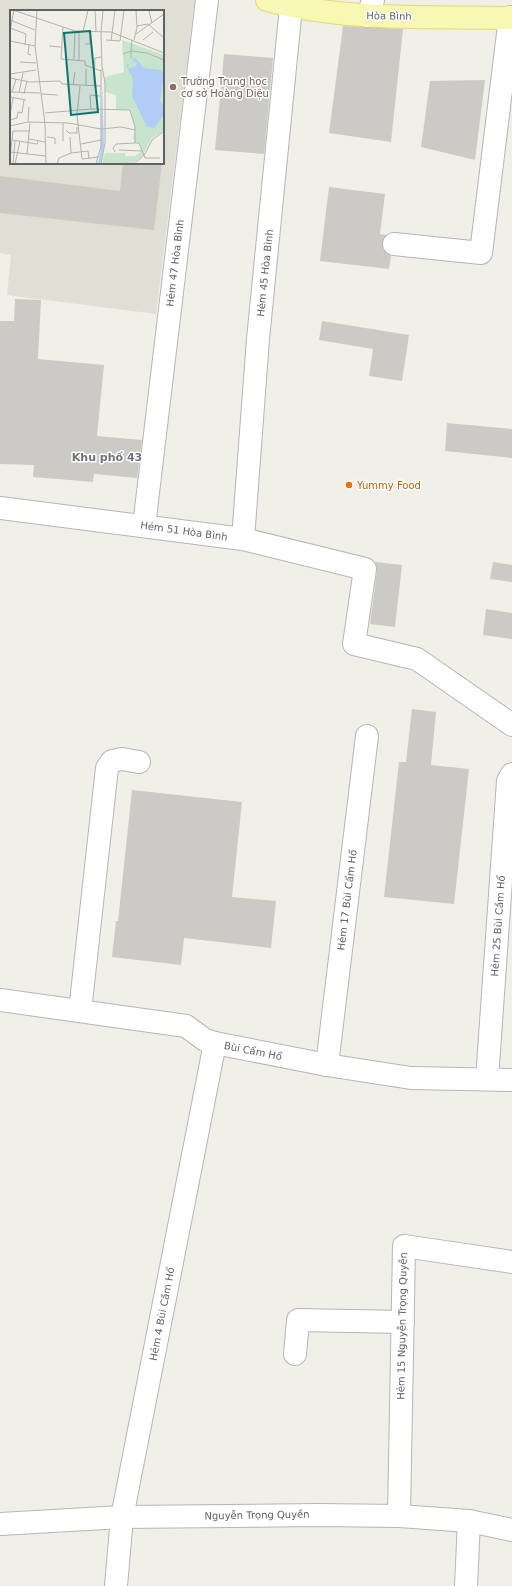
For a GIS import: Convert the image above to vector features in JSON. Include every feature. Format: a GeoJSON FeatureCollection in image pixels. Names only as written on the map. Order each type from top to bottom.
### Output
{"type":"FeatureCollection","features":[{"type":"Feature","properties":{"kind":"main road","name":"Hòa Bình"},"geometry":{"type":"LineString","coordinates":[[267,0],[291,7],[370,8],[511,18]]}},
{"type":"Feature","properties":{"kind":"street","name":"Hẻm 47 Hòa Bình"},"geometry":{"type":"LineString","coordinates":[[144,526],[207,0]]}},
{"type":"Feature","properties":{"kind":"street","name":"Hẻm 45 Hòa Bình"},"geometry":{"type":"LineString","coordinates":[[243,539],[258,339],[291,7]]}},
{"type":"Feature","properties":{"kind":"street"},"geometry":{"type":"LineString","coordinates":[[394,244],[481,253],[511,18]]}},
{"type":"Feature","properties":{"kind":"street","name":"Hẻm 51 Hòa Bình"},"geometry":{"type":"LineString","coordinates":[[0,508],[243,539],[365,570],[354,644],[417,659],[512,725]]}},
{"type":"Feature","properties":{"kind":"street","name":"Hẻm 17 Bùi Cẩm Hổ"},"geometry":{"type":"LineString","coordinates":[[326,1065],[367,736]]}},
{"type":"Feature","properties":{"kind":"street"},"geometry":{"type":"LineString","coordinates":[[80,1011],[107,768],[112,761],[122,759],[140,762]]}},
{"type":"Feature","properties":{"kind":"street","name":"Hẻm 25 Bùi Cầm Hổ"},"geometry":{"type":"LineString","coordinates":[[487,1078],[508,781],[512,774]]}},
{"type":"Feature","properties":{"kind":"street","name":"Bùi Cẩm Hổ"},"geometry":{"type":"LineString","coordinates":[[0,1000],[186,1026],[205,1040],[215,1044],[326,1065],[410,1078],[487,1078],[512,1080]]}},
{"type":"Feature","properties":{"kind":"street","name":"Hẻm 4 Bùi Cầm Hổ"},"geometry":{"type":"LineString","coordinates":[[116,1586],[122,1518],[215,1044]]}},
{"type":"Feature","properties":{"kind":"street","name":"Hẻm 15 Nguyễn Trọng Quyền"},"geometry":{"type":"LineString","coordinates":[[399,1516],[404,1246],[512,1262]]}},
{"type":"Feature","properties":{"kind":"street"},"geometry":{"type":"LineString","coordinates":[[295,1354],[298,1320],[402,1322]]}},
{"type":"Feature","properties":{"kind":"street","name":"Nguyễn Trọng Quyền"},"geometry":{"type":"LineString","coordinates":[[0,1524],[122,1518],[319,1514],[399,1516],[469,1521],[512,1530]]}},
{"type":"Feature","properties":{"kind":"street"},"geometry":{"type":"LineString","coordinates":[[466,1586],[469,1521]]}},
{"type":"Feature","properties":{"kind":"shaded area","name":"Trường Trung học cơ sở Hoàng Diệu"},"geometry":{"type":"Polygon","coordinates":[[[0,0],[195,0],[156,314],[7,295],[11,255],[0,253],[0,0]]]}},
{"type":"Feature","properties":{"kind":"building"},"geometry":{"type":"Polygon","coordinates":[[[343,26],[403,29],[391,142],[329,133],[343,26]]]}},
{"type":"Feature","properties":{"kind":"building"},"geometry":{"type":"Polygon","coordinates":[[[224,54],[273,58],[264,154],[215,150],[224,54]]]}},
{"type":"Feature","properties":{"kind":"building"},"geometry":{"type":"Polygon","coordinates":[[[485,80],[475,160],[421,147],[430,81],[485,80]]]}},
{"type":"Feature","properties":{"kind":"building"},"geometry":{"type":"Polygon","coordinates":[[[123,164],[162,164],[154,230],[0,213],[0,176],[120,191],[123,164]]]}},
{"type":"Feature","properties":{"kind":"building"},"geometry":{"type":"Polygon","coordinates":[[[329,187],[385,194],[380,234],[386,235],[382,243],[383,249],[391,256],[389,269],[320,261],[329,187]]]}},
{"type":"Feature","properties":{"kind":"building"},"geometry":{"type":"Polygon","coordinates":[[[15,299],[41,300],[38,359],[104,365],[97,436],[142,440],[137,478],[94,474],[93,482],[33,477],[34,465],[0,464],[0,321],[14,321],[15,299]]]}},
{"type":"Feature","properties":{"kind":"building"},"geometry":{"type":"Polygon","coordinates":[[[322,321],[409,335],[402,381],[369,376],[373,349],[319,340],[322,321]]]}},
{"type":"Feature","properties":{"kind":"building"},"geometry":{"type":"Polygon","coordinates":[[[447,423],[512,429],[512,458],[445,451],[447,423]]]}},
{"type":"Feature","properties":{"kind":"building"},"geometry":{"type":"Polygon","coordinates":[[[375,562],[402,565],[395,627],[370,624],[377,571],[375,562]]]}},
{"type":"Feature","properties":{"kind":"building"},"geometry":{"type":"Polygon","coordinates":[[[493,562],[512,565],[512,582],[490,579],[493,562]]]}},
{"type":"Feature","properties":{"kind":"building"},"geometry":{"type":"Polygon","coordinates":[[[486,609],[512,613],[512,639],[483,635],[486,609]]]}},
{"type":"Feature","properties":{"kind":"building"},"geometry":{"type":"Polygon","coordinates":[[[412,709],[436,712],[431,765],[469,769],[454,904],[384,897],[399,762],[406,762],[412,709]]]}},
{"type":"Feature","properties":{"kind":"building"},"geometry":{"type":"Polygon","coordinates":[[[132,790],[242,802],[232,897],[276,901],[271,948],[184,938],[181,965],[112,957],[116,921],[118,921],[132,790]]]}},
{"type":"Feature","properties":{"kind":"place","name":"Trường Trung học cơ sở Hoàng Diệu"},"geometry":{"type":"Point","coordinates":[173,87]}},
{"type":"Feature","properties":{"kind":"place","name":"Yummy Food"},"geometry":{"type":"Point","coordinates":[349,485]}},
{"type":"Feature","properties":{"kind":"district","name":"Khu phố 43"},"geometry":{"type":"Point","coordinates":[107,457]}}]}
